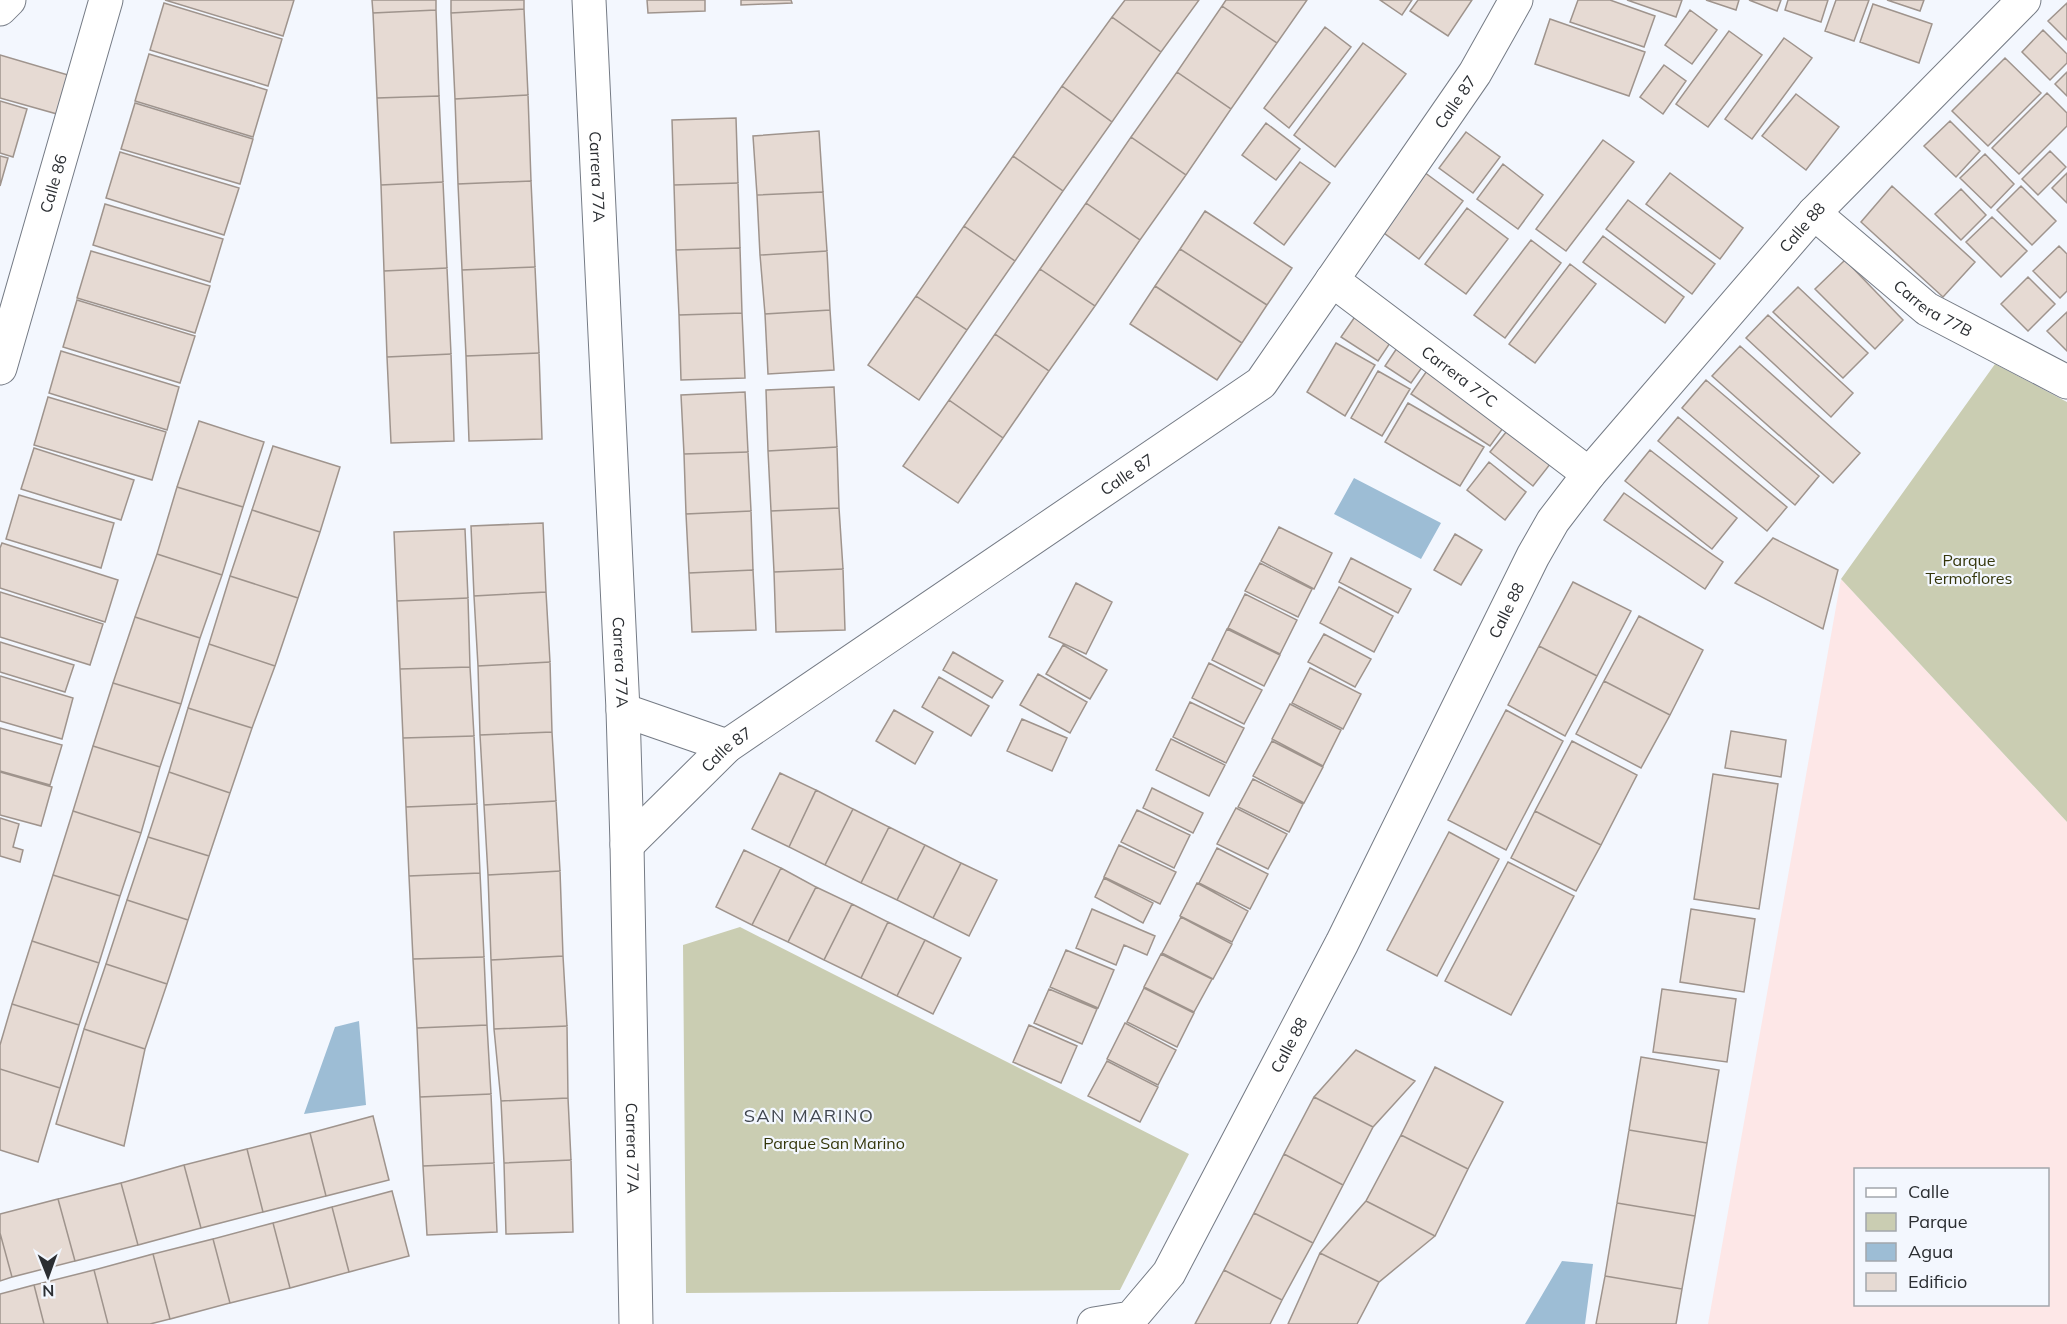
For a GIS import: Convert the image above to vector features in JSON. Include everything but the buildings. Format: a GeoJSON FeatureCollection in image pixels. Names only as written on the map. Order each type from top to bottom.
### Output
{"type":"FeatureCollection","features":[{"type":"Feature","properties":{"kind":"street"},"geometry":{"type":"LineString","coordinates":[[0,9],[9,0]]}},
{"type":"Feature","properties":{"kind":"street","name":"Calle 86"},"geometry":{"type":"LineString","coordinates":[[0,368],[106,0]]}},
{"type":"Feature","properties":{"kind":"street","name":"Carrera 77A"},"geometry":{"type":"LineString","coordinates":[[588,0],[627,845],[636,1324]]}},
{"type":"Feature","properties":{"kind":"street","name":"Calle 87"},"geometry":{"type":"LineString","coordinates":[[627,845],[727,746],[1262,384],[1475,73],[1516,0]]}},
{"type":"Feature","properties":{"kind":"street","name":"Calle 88"},"geometry":{"type":"LineString","coordinates":[[1094,1324],[1131,1318],[1169,1273],[1342,943],[1533,556],[1553,521],[1589,474],[1814,213],[2024,0]]}},
{"type":"Feature","properties":{"kind":"street","name":"Carrera 77B"},"geometry":{"type":"LineString","coordinates":[[1814,213],[1927,309],[2067,382]]}},
{"type":"Feature","properties":{"kind":"street","name":"Carrera 77C"},"geometry":{"type":"LineString","coordinates":[[1332,280],[1589,474]]}},
{"type":"Feature","properties":{"kind":"street"},"geometry":{"type":"LineString","coordinates":[[622,711],[727,746]]}},
{"type":"Feature","properties":{"kind":"shaded area"},"geometry":{"type":"Polygon","coordinates":[[[1841,579],[2067,822],[2067,1324],[1708,1324],[1841,579]]]}},
{"type":"Feature","properties":{"kind":"green space","name":"Parque Termoflores"},"geometry":{"type":"Polygon","coordinates":[[[1995,364],[2067,402],[2067,822],[1841,579],[1995,364]]]}},
{"type":"Feature","properties":{"kind":"green space","name":"Parque San Marino"},"geometry":{"type":"Polygon","coordinates":[[[740,927],[1189,1154],[1120,1290],[686,1293],[683,945],[740,927]]]}},
{"type":"Feature","properties":{"kind":"water"},"geometry":{"type":"Polygon","coordinates":[[[1354,478],[1441,523],[1421,559],[1334,514],[1354,478]]]}},
{"type":"Feature","properties":{"kind":"water"},"geometry":{"type":"Polygon","coordinates":[[[359,1021],[366,1105],[304,1114],[335,1027],[359,1021]]]}},
{"type":"Feature","properties":{"kind":"water"},"geometry":{"type":"Polygon","coordinates":[[[1562,1261],[1593,1264],[1585,1324],[1525,1324],[1562,1261]]]}},
{"type":"Feature","properties":{"kind":"district","name":"SAN MARINO"},"geometry":{"type":"Point","coordinates":[809,1115]}}]}
